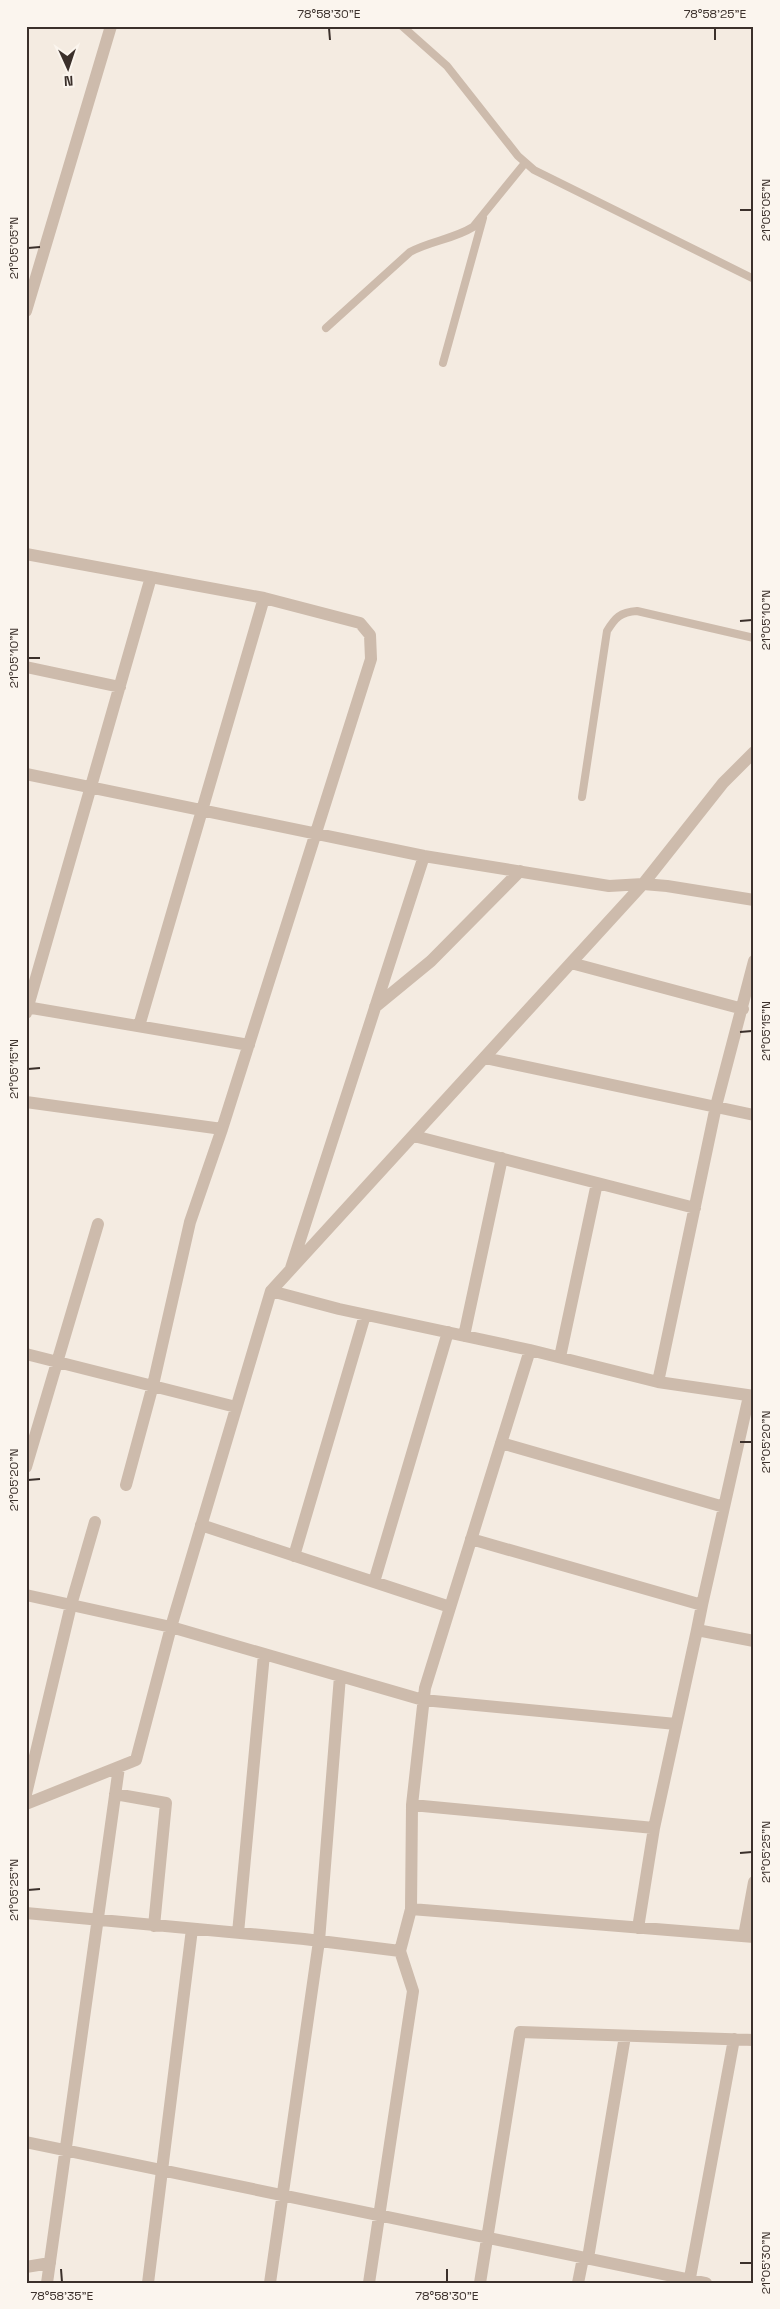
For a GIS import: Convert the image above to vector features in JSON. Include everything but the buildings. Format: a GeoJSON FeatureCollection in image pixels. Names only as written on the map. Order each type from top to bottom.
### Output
{"type":"FeatureCollection","features":[{"type":"Feature","properties":{"kind":"street"},"geometry":{"type":"LineString","coordinates":[[26,311],[111,26]]}},
{"type":"Feature","properties":{"kind":"street"},"geometry":{"type":"LineString","coordinates":[[26,554],[264,598],[360,623],[370,635],[371,659],[222,1129],[190,1222],[153,1386],[126,1485]]}},
{"type":"Feature","properties":{"kind":"street"},"geometry":{"type":"LineString","coordinates":[[151,577],[27,1009],[248,1045]]}},
{"type":"Feature","properties":{"kind":"street"},"geometry":{"type":"LineString","coordinates":[[139,1026],[264,598]]}},
{"type":"Feature","properties":{"kind":"street"},"geometry":{"type":"LineString","coordinates":[[26,667],[120,687]]}},
{"type":"Feature","properties":{"kind":"street"},"geometry":{"type":"LineString","coordinates":[[26,1804],[136,1760],[170,1627],[270,1291],[643,884],[723,783],[753,754]]}},
{"type":"Feature","properties":{"kind":"street"},"geometry":{"type":"LineString","coordinates":[[26,774],[424,856],[609,886],[643,884],[754,900]]}},
{"type":"Feature","properties":{"kind":"street"},"geometry":{"type":"LineString","coordinates":[[290,1270],[424,856]]}},
{"type":"Feature","properties":{"kind":"street"},"geometry":{"type":"LineString","coordinates":[[375,1007],[430,961],[520,871]]}},
{"type":"Feature","properties":{"kind":"street"},"geometry":{"type":"LineString","coordinates":[[658,1382],[716,1106],[743,1009],[754,961]]}},
{"type":"Feature","properties":{"kind":"street"},"geometry":{"type":"LineString","coordinates":[[571,963],[743,1009]]}},
{"type":"Feature","properties":{"kind":"street"},"geometry":{"type":"LineString","coordinates":[[485,1058],[754,1115]]}},
{"type":"Feature","properties":{"kind":"street"},"geometry":{"type":"LineString","coordinates":[[26,1102],[222,1129]]}},
{"type":"Feature","properties":{"kind":"street"},"geometry":{"type":"LineString","coordinates":[[414,1136],[695,1208]]}},
{"type":"Feature","properties":{"kind":"street"},"geometry":{"type":"LineString","coordinates":[[464,1336],[502,1158]]}},
{"type":"Feature","properties":{"kind":"street"},"geometry":{"type":"LineString","coordinates":[[560,1357],[597,1182]]}},
{"type":"Feature","properties":{"kind":"street"},"geometry":{"type":"LineString","coordinates":[[26,1467],[98,1224]]}},
{"type":"Feature","properties":{"kind":"street"},"geometry":{"type":"LineString","coordinates":[[270,1291],[365,1315],[560,1357],[658,1382],[751,1396],[724,1507],[676,1724],[654,1828],[638,1928]]}},
{"type":"Feature","properties":{"kind":"street"},"geometry":{"type":"LineString","coordinates":[[294,1556],[365,1315]]}},
{"type":"Feature","properties":{"kind":"street"},"geometry":{"type":"LineString","coordinates":[[374,1582],[448,1332]]}},
{"type":"Feature","properties":{"kind":"street"},"geometry":{"type":"LineString","coordinates":[[369,2283],[413,1991],[400,1950],[412,1909],[412,1805],[424,1688],[530,1350]]}},
{"type":"Feature","properties":{"kind":"street"},"geometry":{"type":"LineString","coordinates":[[26,1354],[236,1407]]}},
{"type":"Feature","properties":{"kind":"street"},"geometry":{"type":"LineString","coordinates":[[501,1443],[724,1507]]}},
{"type":"Feature","properties":{"kind":"street"},"geometry":{"type":"LineString","coordinates":[[26,1794],[71,1605],[95,1522]]}},
{"type":"Feature","properties":{"kind":"street"},"geometry":{"type":"LineString","coordinates":[[201,1525],[450,1607]]}},
{"type":"Feature","properties":{"kind":"street"},"geometry":{"type":"LineString","coordinates":[[471,1539],[702,1605]]}},
{"type":"Feature","properties":{"kind":"street"},"geometry":{"type":"LineString","coordinates":[[26,1595],[170,1627],[423,1700],[676,1724]]}},
{"type":"Feature","properties":{"kind":"street"},"geometry":{"type":"LineString","coordinates":[[697,1630],[754,1641]]}},
{"type":"Feature","properties":{"kind":"street"},"geometry":{"type":"LineString","coordinates":[[238,1933],[264,1654]]}},
{"type":"Feature","properties":{"kind":"street"},"geometry":{"type":"LineString","coordinates":[[270,2283],[319,1941],[340,1676]]}},
{"type":"Feature","properties":{"kind":"street"},"geometry":{"type":"LineString","coordinates":[[47,2283],[119,1766]]}},
{"type":"Feature","properties":{"kind":"street"},"geometry":{"type":"LineString","coordinates":[[115,1794],[166,1803],[154,1926]]}},
{"type":"Feature","properties":{"kind":"street"},"geometry":{"type":"LineString","coordinates":[[412,1805],[654,1828]]}},
{"type":"Feature","properties":{"kind":"street"},"geometry":{"type":"LineString","coordinates":[[412,1909],[749,1936],[754,1882]]}},
{"type":"Feature","properties":{"kind":"street"},"geometry":{"type":"LineString","coordinates":[[26,1913],[400,1950]]}},
{"type":"Feature","properties":{"kind":"street"},"geometry":{"type":"LineString","coordinates":[[148,2283],[164,2171],[192,1929]]}},
{"type":"Feature","properties":{"kind":"street"},"geometry":{"type":"LineString","coordinates":[[480,2283],[520,2032],[754,2040]]}},
{"type":"Feature","properties":{"kind":"street"},"geometry":{"type":"LineString","coordinates":[[578,2283],[586,2258],[625,2036]]}},
{"type":"Feature","properties":{"kind":"street"},"geometry":{"type":"LineString","coordinates":[[689,2281],[734,2039]]}},
{"type":"Feature","properties":{"kind":"street"},"geometry":{"type":"LineString","coordinates":[[26,2142],[706,2283]]}},
{"type":"Feature","properties":{"kind":"street"},"geometry":{"type":"LineString","coordinates":[[26,2267],[50,2263]]}},
{"type":"Feature","properties":{"kind":"lane"},"geometry":{"type":"LineString","coordinates":[[402,26],[447,66],[525,163],[541,175],[754,279]]}},
{"type":"Feature","properties":{"kind":"lane"},"geometry":{"type":"LineString","coordinates":[[326,328],[410,252],[418,247],[464,233],[483,217],[525,163]]}},
{"type":"Feature","properties":{"kind":"lane"},"geometry":{"type":"LineString","coordinates":[[443,363],[483,217]]}},
{"type":"Feature","properties":{"kind":"lane"},"geometry":{"type":"LineString","coordinates":[[582,797],[607,631],[615,617],[626,612],[637,611],[754,638]]}}]}
